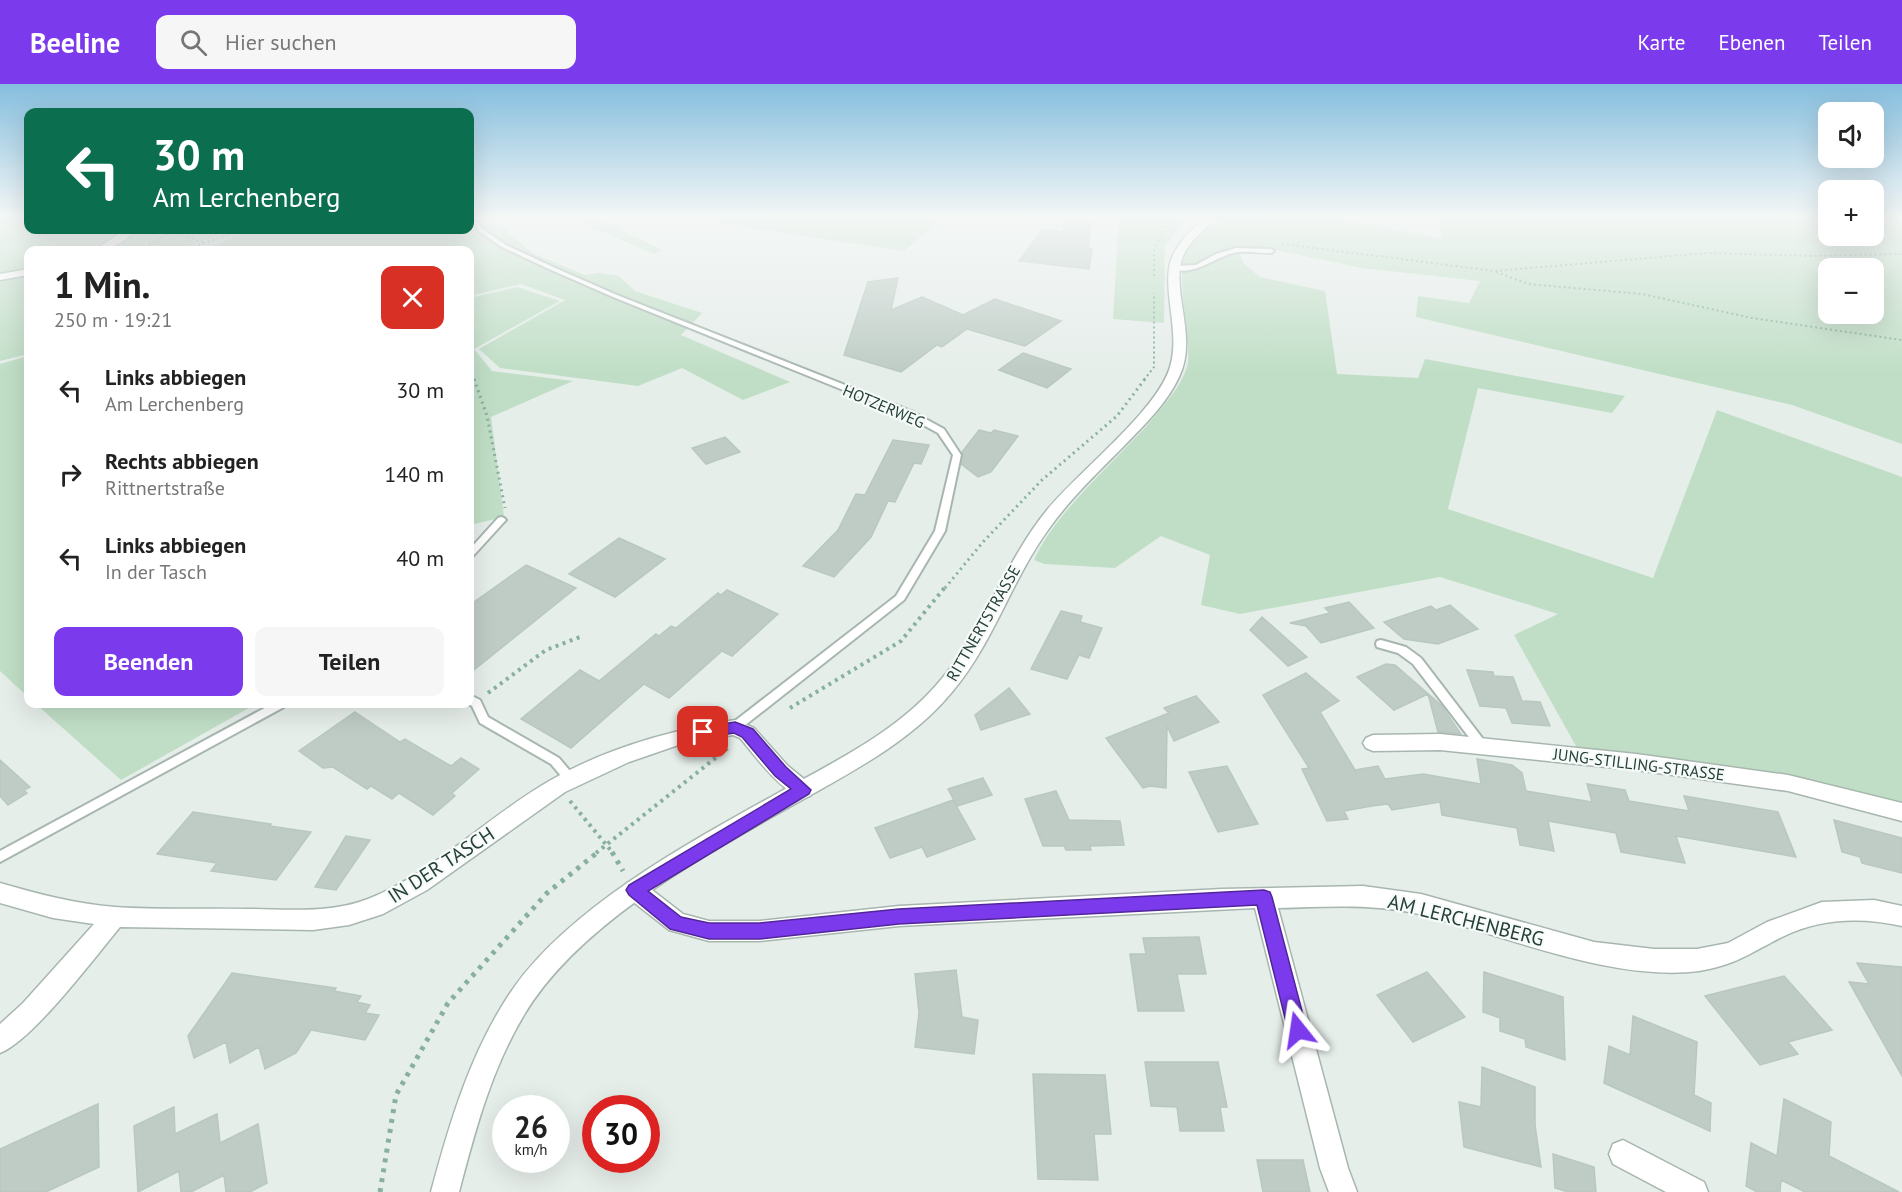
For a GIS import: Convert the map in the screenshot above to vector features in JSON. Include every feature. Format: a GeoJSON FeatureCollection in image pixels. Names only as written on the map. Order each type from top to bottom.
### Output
{"type":"FeatureCollection","features":[{"type":"Feature","properties":{"kind":"street","name":"RITTNERTSTRASSE"},"geometry":{"type":"LineString","coordinates":[[445,1192],[483,1069],[516,1006],[549,963],[580,934],[635,890],[888,738],[921,712],[946,687],[967,657],[1042,525],[1148,413],[1174,375],[1181,345],[1174,269]]}},
{"type":"Feature","properties":{"kind":"street"},"geometry":{"type":"LineString","coordinates":[[0,277],[24,273]]}},
{"type":"Feature","properties":{"kind":"street"},"geometry":{"type":"LineString","coordinates":[[741,730],[781,772],[803,790]]}},
{"type":"Feature","properties":{"kind":"street","name":"IN DER TASCH"},"geometry":{"type":"LineString","coordinates":[[0,893],[53,908],[115,917],[313,920],[349,915],[375,907],[419,883],[564,783],[622,756],[686,735],[741,730]]}},
{"type":"Feature","properties":{"kind":"street","name":"JUNG-STILLING-STRASSE"},"geometry":{"type":"LineString","coordinates":[[1373,743],[1440,742],[1636,762],[1788,783],[1902,812]]}},
{"type":"Feature","properties":{"kind":"street","name":"AM LERCHENBERG"},"geometry":{"type":"LineString","coordinates":[[635,890],[677,923],[709,931],[760,931],[899,916],[1264,897],[1364,896],[1421,904],[1594,953],[1654,960],[1697,960],[1731,953],[1775,929],[1822,912],[1874,910],[1902,916]]}},
{"type":"Feature","properties":{"kind":"street"},"geometry":{"type":"LineString","coordinates":[[1264,897],[1334,1168],[1343,1192]]}},
{"type":"Feature","properties":{"kind":"street"},"geometry":{"type":"LineString","coordinates":[[0,1041],[32,1011],[115,917]]}},
{"type":"Feature","properties":{"kind":"street"},"geometry":{"type":"LineString","coordinates":[[1623,1154],[1694,1192]]}},
{"type":"Feature","properties":{"kind":"lane","name":"HOTZERWEG"},"geometry":{"type":"LineString","coordinates":[[553,269],[626,301],[908,413],[941,431],[957,454],[940,531],[900,598],[769,700],[741,730]]}},
{"type":"Feature","properties":{"kind":"lane"},"geometry":{"type":"LineString","coordinates":[[474,550],[501,520]]}},
{"type":"Feature","properties":{"kind":"lane"},"geometry":{"type":"LineString","coordinates":[[1381,644],[1402,650],[1417,661],[1482,746]]}},
{"type":"Feature","properties":{"kind":"lane"},"geometry":{"type":"LineString","coordinates":[[474,703],[484,720],[555,761],[564,783]]}},
{"type":"Feature","properties":{"kind":"lane"},"geometry":{"type":"LineString","coordinates":[[0,857],[273,708]]}},
{"type":"Feature","properties":{"kind":"path"},"geometry":{"type":"LineString","coordinates":[[769,700],[785,711],[901,642],[983,542],[1042,480],[1117,416],[1154,367],[1154,269]]}},
{"type":"Feature","properties":{"kind":"path"},"geometry":{"type":"LineString","coordinates":[[1470,269],[1495,272],[1534,269]]}},
{"type":"Feature","properties":{"kind":"path"},"geometry":{"type":"LineString","coordinates":[[1495,272],[1528,284],[1642,294],[1752,318],[1902,340]]}},
{"type":"Feature","properties":{"kind":"path"},"geometry":{"type":"LineString","coordinates":[[474,380],[487,416],[505,506],[501,520]]}},
{"type":"Feature","properties":{"kind":"path"},"geometry":{"type":"LineString","coordinates":[[474,700],[546,650],[580,637]]}},
{"type":"Feature","properties":{"kind":"path"},"geometry":{"type":"LineString","coordinates":[[380,1192],[396,1095],[448,1003],[547,893],[741,730]]}},
{"type":"Feature","properties":{"kind":"path"},"geometry":{"type":"LineString","coordinates":[[564,783],[607,844],[635,890]]}},
{"type":"Feature","properties":{"kind":"green space"},"geometry":{"type":"Polygon","coordinates":[[[0,269],[24,269],[24,355],[0,361],[0,269]]]}},
{"type":"Feature","properties":{"kind":"green space"},"geometry":{"type":"Polygon","coordinates":[[[474,269],[570,269],[585,275],[600,273],[619,276],[635,291],[702,313],[681,335],[790,382],[743,400],[682,368],[638,386],[500,368],[479,349],[565,300],[521,284],[474,295],[474,269]]]}},
{"type":"Feature","properties":{"kind":"green space"},"geometry":{"type":"Polygon","coordinates":[[[1116,269],[1165,269],[1164,323],[1113,319],[1116,269]]]}},
{"type":"Feature","properties":{"kind":"green space"},"geometry":{"type":"Polygon","coordinates":[[[1183,269],[1250,269],[1260,277],[1325,291],[1337,374],[1418,378],[1425,359],[1625,396],[1612,413],[1478,388],[1448,509],[1653,578],[1717,410],[1902,477],[1902,806],[1796,781],[1577,748],[1514,635],[1558,614],[1440,577],[1240,614],[1201,605],[1210,555],[1161,536],[1115,568],[1044,564],[1034,560],[1057,522],[1155,416],[1181,381],[1188,360],[1183,269]]]}},
{"type":"Feature","properties":{"kind":"green space"},"geometry":{"type":"Polygon","coordinates":[[[1368,269],[1818,269],[1818,324],[1884,324],[1884,269],[1902,269],[1902,444],[1792,405],[1416,317],[1418,296],[1469,303],[1480,281],[1368,269]]]}},
{"type":"Feature","properties":{"kind":"green space"},"geometry":{"type":"Polygon","coordinates":[[[517,287],[560,301],[474,349],[474,297],[517,287]]]}},
{"type":"Feature","properties":{"kind":"green space"},"geometry":{"type":"Polygon","coordinates":[[[474,349],[492,371],[573,381],[491,417],[504,517],[474,524],[474,349]]]}},
{"type":"Feature","properties":{"kind":"green space"},"geometry":{"type":"Polygon","coordinates":[[[24,357],[24,693],[0,671],[0,364],[24,357]]]}},
{"type":"Feature","properties":{"kind":"green space"},"geometry":{"type":"Polygon","coordinates":[[[40,708],[249,708],[121,780],[40,708]]]}},
{"type":"Feature","properties":{"kind":"building"},"geometry":{"type":"Polygon","coordinates":[[[898,278],[891,310],[922,297],[963,315],[995,299],[1061,321],[1025,346],[967,329],[942,347],[937,345],[901,372],[844,355],[868,282],[898,278]]]}},
{"type":"Feature","properties":{"kind":"building"},"geometry":{"type":"Polygon","coordinates":[[[1023,353],[1071,369],[1047,388],[999,370],[1023,353]]]}},
{"type":"Feature","properties":{"kind":"building"},"geometry":{"type":"Polygon","coordinates":[[[979,430],[991,433],[994,430],[1018,436],[991,472],[978,477],[961,464],[962,452],[979,430]]]}},
{"type":"Feature","properties":{"kind":"building"},"geometry":{"type":"Polygon","coordinates":[[[725,437],[740,452],[706,464],[692,448],[725,437]]]}},
{"type":"Feature","properties":{"kind":"building"},"geometry":{"type":"Polygon","coordinates":[[[893,440],[929,445],[921,464],[914,463],[895,502],[888,501],[871,537],[834,577],[803,566],[838,530],[856,494],[865,495],[893,440]]]}},
{"type":"Feature","properties":{"kind":"building"},"geometry":{"type":"Polygon","coordinates":[[[619,538],[665,559],[615,597],[569,574],[619,538]]]}},
{"type":"Feature","properties":{"kind":"building"},"geometry":{"type":"Polygon","coordinates":[[[526,565],[576,588],[474,670],[474,602],[526,565]]]}},
{"type":"Feature","properties":{"kind":"building"},"geometry":{"type":"Polygon","coordinates":[[[727,590],[778,614],[732,656],[722,651],[669,698],[644,684],[571,748],[521,719],[580,670],[599,681],[656,634],[659,636],[671,626],[676,628],[718,593],[721,595],[727,590]]]}},
{"type":"Feature","properties":{"kind":"building"},"geometry":{"type":"Polygon","coordinates":[[[1349,602],[1374,628],[1321,643],[1306,626],[1290,623],[1330,613],[1325,608],[1349,602]]]}},
{"type":"Feature","properties":{"kind":"building"},"geometry":{"type":"Polygon","coordinates":[[[1450,605],[1478,629],[1438,644],[1404,639],[1384,622],[1431,606],[1436,610],[1450,605]]]}},
{"type":"Feature","properties":{"kind":"building"},"geometry":{"type":"Polygon","coordinates":[[[1061,611],[1082,616],[1080,622],[1102,628],[1089,658],[1079,655],[1067,679],[1031,669],[1061,611]]]}},
{"type":"Feature","properties":{"kind":"building"},"geometry":{"type":"Polygon","coordinates":[[[1262,617],[1307,657],[1288,666],[1250,630],[1262,617]]]}},
{"type":"Feature","properties":{"kind":"building"},"geometry":{"type":"Polygon","coordinates":[[[1386,664],[1395,665],[1441,705],[1461,734],[1438,732],[1428,694],[1394,710],[1357,677],[1386,664]]]}},
{"type":"Feature","properties":{"kind":"building"},"geometry":{"type":"Polygon","coordinates":[[[1467,670],[1493,672],[1494,676],[1513,677],[1522,701],[1540,702],[1550,726],[1512,723],[1506,708],[1480,706],[1467,670]]]}},
{"type":"Feature","properties":{"kind":"building"},"geometry":{"type":"Polygon","coordinates":[[[1306,673],[1339,701],[1320,712],[1355,770],[1378,766],[1385,779],[1423,774],[1481,784],[1477,759],[1512,765],[1522,773],[1526,791],[1592,802],[1587,784],[1625,790],[1629,801],[1689,811],[1684,796],[1778,812],[1796,857],[1676,836],[1685,863],[1621,852],[1616,833],[1548,821],[1554,851],[1520,845],[1517,828],[1442,815],[1440,802],[1392,810],[1388,804],[1372,806],[1344,811],[1348,819],[1327,821],[1302,769],[1309,768],[1263,695],[1306,673]]]}},
{"type":"Feature","properties":{"kind":"building"},"geometry":{"type":"Polygon","coordinates":[[[1009,688],[1030,714],[981,730],[975,715],[1009,688]]]}},
{"type":"Feature","properties":{"kind":"building"},"geometry":{"type":"Polygon","coordinates":[[[1196,696],[1219,722],[1174,741],[1167,726],[1166,788],[1150,786],[1143,788],[1106,738],[1169,713],[1164,708],[1196,696]]]}},
{"type":"Feature","properties":{"kind":"building"},"geometry":{"type":"Polygon","coordinates":[[[355,712],[400,742],[405,739],[451,766],[461,758],[479,769],[452,793],[455,796],[433,815],[399,793],[392,799],[371,786],[367,789],[333,767],[323,768],[299,751],[355,712]]]}},
{"type":"Feature","properties":{"kind":"building"},"geometry":{"type":"Polygon","coordinates":[[[0,760],[30,787],[24,790],[27,793],[8,805],[0,796],[0,760]]]}},
{"type":"Feature","properties":{"kind":"building"},"geometry":{"type":"Polygon","coordinates":[[[1227,766],[1258,824],[1218,832],[1189,772],[1227,766]]]}},
{"type":"Feature","properties":{"kind":"building"},"geometry":{"type":"Polygon","coordinates":[[[983,778],[992,795],[957,806],[948,789],[983,778]]]}},
{"type":"Feature","properties":{"kind":"building"},"geometry":{"type":"Polygon","coordinates":[[[1056,791],[1069,820],[1120,821],[1124,845],[1090,846],[1091,850],[1066,850],[1064,846],[1043,846],[1025,799],[1056,791]]]}},
{"type":"Feature","properties":{"kind":"building"},"geometry":{"type":"Polygon","coordinates":[[[953,800],[975,839],[927,857],[922,847],[890,858],[875,828],[953,800]]]}},
{"type":"Feature","properties":{"kind":"building"},"geometry":{"type":"Polygon","coordinates":[[[193,812],[311,832],[276,880],[211,871],[217,863],[157,854],[193,812]]]}},
{"type":"Feature","properties":{"kind":"building"},"geometry":{"type":"Polygon","coordinates":[[[1834,820],[1902,838],[1902,873],[1862,863],[1860,857],[1842,852],[1834,820]]]}},
{"type":"Feature","properties":{"kind":"building"},"geometry":{"type":"Polygon","coordinates":[[[346,836],[370,840],[336,890],[315,887],[346,836]]]}},
{"type":"Feature","properties":{"kind":"building"},"geometry":{"type":"Polygon","coordinates":[[[1199,937],[1206,974],[1177,974],[1184,1011],[1138,1011],[1130,954],[1146,954],[1143,938],[1199,937]]]}},
{"type":"Feature","properties":{"kind":"building"},"geometry":{"type":"Polygon","coordinates":[[[1857,963],[1902,967],[1902,1076],[1849,982],[1869,984],[1857,963]]]}},
{"type":"Feature","properties":{"kind":"building"},"geometry":{"type":"Polygon","coordinates":[[[956,970],[962,1017],[978,1020],[974,1054],[915,1047],[919,1013],[915,974],[956,970]]]}},
{"type":"Feature","properties":{"kind":"building"},"geometry":{"type":"Polygon","coordinates":[[[1427,972],[1465,1017],[1413,1042],[1377,995],[1427,972]]]}},
{"type":"Feature","properties":{"kind":"building"},"geometry":{"type":"Polygon","coordinates":[[[1484,972],[1563,997],[1565,1060],[1526,1047],[1525,1039],[1500,1031],[1500,1018],[1483,1012],[1484,972]]]}},
{"type":"Feature","properties":{"kind":"building"},"geometry":{"type":"Polygon","coordinates":[[[232,973],[336,988],[334,991],[361,996],[357,1002],[370,1005],[365,1013],[379,1015],[365,1040],[311,1030],[296,1053],[265,1069],[259,1047],[230,1063],[226,1042],[194,1058],[188,1036],[232,973]]]}},
{"type":"Feature","properties":{"kind":"building"},"geometry":{"type":"Polygon","coordinates":[[[1784,976],[1832,1030],[1788,1042],[1798,1054],[1760,1065],[1705,996],[1784,976]]]}},
{"type":"Feature","properties":{"kind":"building"},"geometry":{"type":"Polygon","coordinates":[[[1633,1016],[1697,1042],[1694,1095],[1711,1103],[1710,1131],[1604,1083],[1609,1046],[1630,1055],[1633,1016]]]}},
{"type":"Feature","properties":{"kind":"building"},"geometry":{"type":"Polygon","coordinates":[[[1145,1062],[1218,1062],[1227,1107],[1220,1107],[1224,1131],[1180,1131],[1177,1107],[1151,1106],[1145,1062]]]}},
{"type":"Feature","properties":{"kind":"building"},"geometry":{"type":"Polygon","coordinates":[[[1482,1067],[1535,1087],[1535,1125],[1541,1167],[1464,1147],[1459,1102],[1481,1107],[1482,1067]]]}},
{"type":"Feature","properties":{"kind":"building"},"geometry":{"type":"Polygon","coordinates":[[[1033,1074],[1105,1075],[1111,1134],[1094,1134],[1098,1180],[1038,1179],[1033,1074]]]}},
{"type":"Feature","properties":{"kind":"building"},"geometry":{"type":"Polygon","coordinates":[[[1784,1099],[1831,1122],[1829,1156],[1899,1192],[1805,1192],[1781,1180],[1780,1192],[1757,1192],[1746,1186],[1751,1143],[1777,1156],[1784,1099]]]}},
{"type":"Feature","properties":{"kind":"building"},"geometry":{"type":"Polygon","coordinates":[[[98,1104],[99,1167],[46,1192],[0,1192],[0,1149],[98,1104]]]}},
{"type":"Feature","properties":{"kind":"building"},"geometry":{"type":"Polygon","coordinates":[[[174,1107],[175,1134],[217,1114],[220,1143],[258,1124],[267,1183],[250,1192],[226,1192],[224,1175],[191,1192],[181,1192],[179,1171],[138,1192],[134,1126],[174,1107]]]}},
{"type":"Feature","properties":{"kind":"building"},"geometry":{"type":"Polygon","coordinates":[[[1553,1154],[1594,1167],[1596,1192],[1568,1192],[1555,1188],[1553,1154]]]}},
{"type":"Feature","properties":{"kind":"building"},"geometry":{"type":"Polygon","coordinates":[[[1257,1160],[1303,1160],[1310,1192],[1263,1192],[1257,1160]]]}},
{"type":"Feature","properties":{"kind":"route"},"geometry":{"type":"LineString","coordinates":[[703,732],[735,727],[747,733],[781,772],[803,790],[680,861],[635,890],[677,923],[709,931],[760,931],[899,916],[1264,897],[1298,1030]]}}]}
